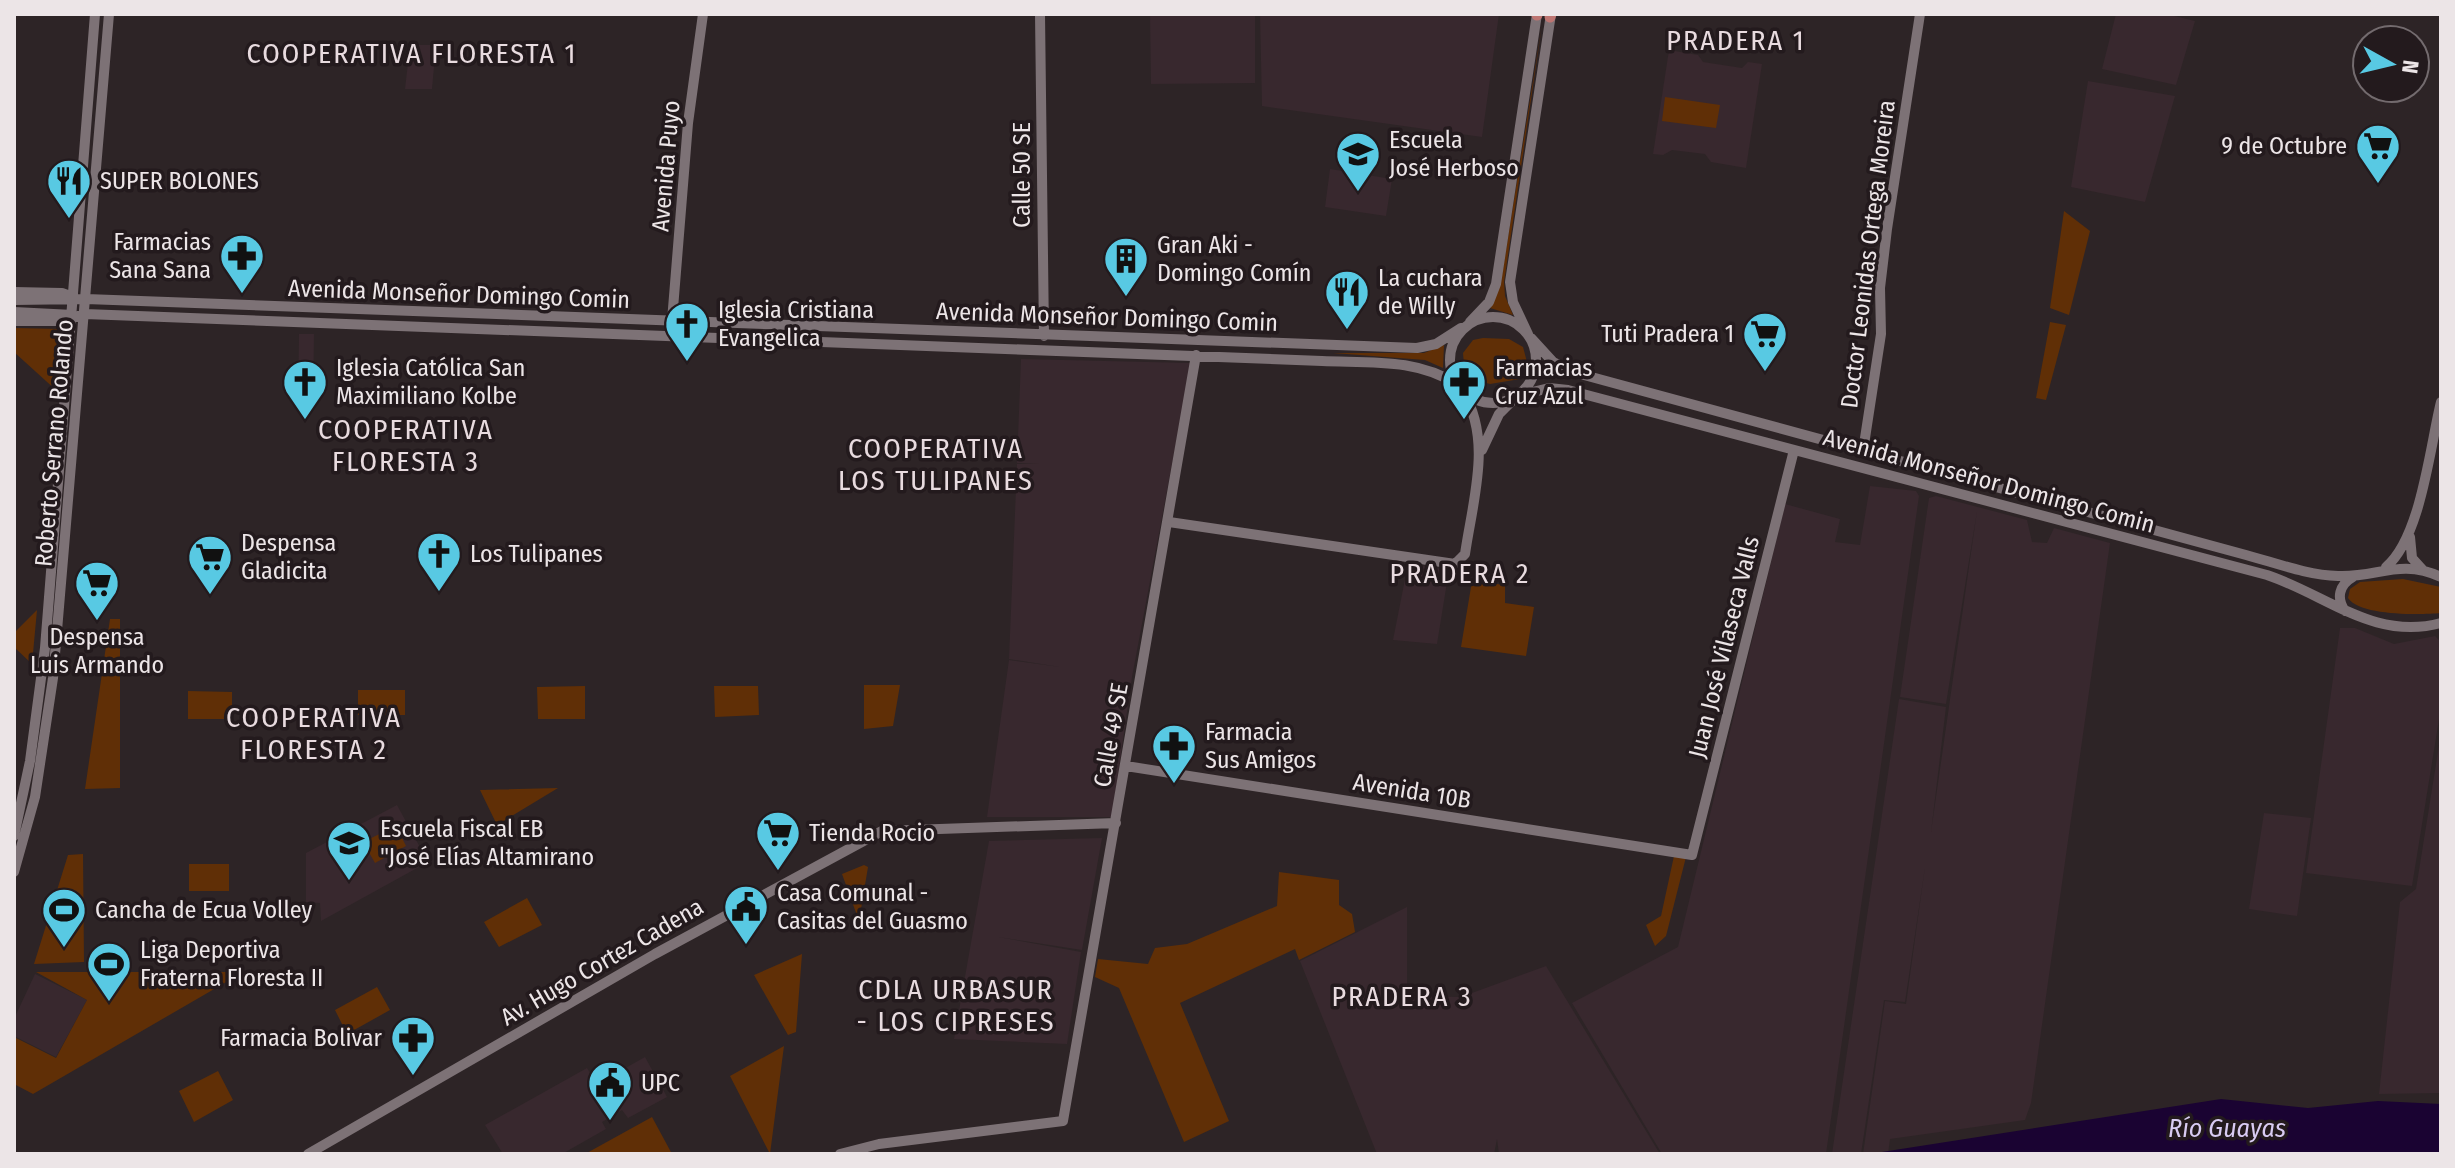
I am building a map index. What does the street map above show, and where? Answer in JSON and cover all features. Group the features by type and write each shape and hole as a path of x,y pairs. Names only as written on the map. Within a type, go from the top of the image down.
{"main road":[{"name":"Roberto Serrano Rolando","path":"14,836 30,761 45,648 95,14"},
{"name":"Roberto Serrano Rolando","path":"14,872 35,797 53,678 109,14"},
{"name":"Avenida Puyo","path":"672,321 688,123 703,14"},
{"name":"Calle 50 SE","path":"1040,14 1044,336"},
{"path":"1169,522 1455,564 1465,554 1480,455 1476,416 1460,387 1450,356 1466,325 1489,302 1496,284 1537,14"},
{"name":"Doctor Leonidas Ortega Moreira","path":"1863,451 1881,334 1880,288 1887,229 1920,14"},
{"path":"1480,455 1499,414 1532,384 1537,366 1529,336 1513,302 1510,282 1551,15"},
{"path":"14,292 62,293 74,298"},
{"path":"14,300 74,298"},
{"name":"Avenida Monseñor Domingo Comin","path":"74,298 1417,348 1436,344 1466,325"},
{"path":"14,312 73,315"},
{"path":"14,321 60,321 73,315"},
{"name":"Avenida Monseñor Domingo Comin","path":"73,315 1196,355 1412,366 1435,372 1460,387"},
{"path":"1466,325 1496,318 1513,323 1529,336"},
{"name":"Avenida Monseñor Domingo Comin","path":"1529,336 1563,369 2246,555 2321,574 2354,576 2385,568 2424,570 2441,577"},
{"name":"Calle 49 SE","path":"840,1154 879,1144 1063,1121 1196,355"},
{"path":"1460,387 1483,401 1518,396"},
{"name":"Avenida Monseñor Domingo Comin","path":"1518,396 1549,388 1568,390 2267,575 2302,588 2376,625 2398,628 2441,623"},
{"path":"2385,568 2400,553 2411,528 2441,402"},
{"name":"Juan José Vilaseca Valls","path":"1692,855 1794,450"},
{"path":"2411,528 2411,553 2424,570"},
{"path":"2346,612 2340,595 2344,583 2354,576"},
{"name":"Avenida 10B","path":"1126,766 1692,855"},
{"name":"Av. Hugo Cortez Cadena","path":"308,1154 655,954 882,831 1116,823"}],"shaded area":[{"path":"1150,14 1255,14 1255,83 1151,84"},
{"path":"1260,14 1499,14 1482,137 1262,106"},
{"path":"2116,14 2166,14 2195,21 2176,85 2102,69"},
{"path":"1542,25 1504,282 1505,296 1513,315 1490,308 1501,281"},
{"path":"410,45 436,45 432,89 405,89"},
{"path":"1669,50 1698,55 1703,62 1742,68 1748,62 1762,64 1746,168 1711,162 1705,154 1672,150 1663,155 1653,154"},
{"path":"2088,81 2175,96 2145,202 2071,187"},
{"path":"1665,97 1720,105 1716,128 1662,121"},
{"name":"Escuela José Herboso","path":"1330,169 1392,179 1386,216 1325,207"},
{"path":"2064,211 2090,231 2069,315 2050,308"},
{"path":"2050,322 2066,325 2046,400 2036,398"},
{"path":"14,328 61,329 57,391 14,352"},
{"path":"299,334 314,334 313,406 298,405"},
{"path":"1509,339 1523,347 1527,362 1520,379 1490,384 1465,377 1463,353 1473,340"},
{"path":"1444,345 1443,368 1425,360 1333,353 1424,353"},
{"path":"1021,359 1191,363 1132,677 1112,817 987,817 1009,660 1060,667 1009,659 1017,464 1039,464 1017,463"},
{"path":"1870,486 1916,491 1919,496 1826,1154 1662,1154 1572,1003 1678,947 1785,504 1840,519 1835,542 1860,545"},
{"path":"1936,496 2027,520 2032,542 2047,543 2054,528 2110,543 2031,1103 2025,1120 1890,1139 1888,1154 1863,1154 1885,1001 1906,1004 1925,867 1905,1002 1884,1000 1861,1154 1832,1154 1899,699 1946,707 1931,832 1977,511 1946,704 1900,697 1929,498"},
{"path":"1408,564 1449,570 1437,644 1393,640"},
{"path":"2403,579 2441,587 2441,613 2377,611 2355,604 2348,598 2350,589 2360,582"},
{"path":"1472,581 1505,585 1505,603 1534,607 1526,656 1461,647"},
{"path":"37,610 32,664 14,647 14,633"},
{"path":"110,619 120,619 120,788 85,789"},
{"path":"2340,628 2355,628 2394,644 2435,636 2441,642 2441,707 2412,886 2306,873"},
{"path":"864,685 900,685 893,726 864,729"},
{"path":"585,686 585,719 538,719 537,687"},
{"path":"714,686 758,686 759,715 715,717"},
{"path":"358,690 405,690 405,715 358,715"},
{"path":"188,691 232,692 232,719 188,719"},
{"path":"2441,733 2441,1093 2379,1094 2400,902 2416,889"},
{"path":"558,788 497,825 480,790"},
{"name":"Escuela Fiscal EB \"José Elías Altamirano","path":"397,805 428,862 321,921 320,903 306,902 306,853"},
{"path":"2264,813 2311,818 2297,916 2249,909"},
{"path":"396,826 406,846 375,863 363,842"},
{"path":"1102,838 1082,950 998,937 1081,952 1067,1044 954,1039 989,841"},
{"path":"83,854 84,962 34,964 68,855"},
{"path":"1674,856 1686,857 1666,936 1655,946 1646,925 1661,916"},
{"path":"189,864 229,864 229,891 189,891"},
{"path":"864,865 868,867 859,921 842,874"},
{"path":"1279,872 1339,880 1339,905 1352,914 1355,932 1299,960 1295,949 1180,1003 1229,1121 1184,1142 1119,988 1095,977 1098,959 1148,964 1155,948 1187,944 1277,906"},
{"path":"527,898 542,925 499,947 484,922"},
{"path":"1407,907 1407,996 1461,997 1546,966 1660,1154 1499,1154 1497,1139 1494,1154 1377,1154 1300,961"},
{"path":"802,954 796,1032 788,1035 754,975"},
{"path":"36,972 232,972 235,977 33,1094 14,1084 14,1037 56,1058 87,1000"},
{"path":"35,974 87,1000 56,1057 14,1036 14,1019"},
{"path":"377,987 390,1010 347,1034 335,1010"},
{"path":"784,1046 770,1154 730,1076"},
{"path":"645,1057 667,1097 628,1118 622,1110 602,1122 606,1129 562,1154 503,1154 485,1125 587,1068 597,1084"},
{"path":"218,1071 233,1100 194,1122 179,1091"},
{"path":"652,1117 672,1154 585,1154"}],"water":[{"name":"Río Guayas","path":"2221,1099 2308,1108 2378,1101 2441,1104 2441,1154 1869,1154"}],"place":[{"name":"9 de Octubre","path":"2378,185"},
{"name":"Escuela José Herboso","path":"1358,193"},
{"name":"SUPER BOLONES","path":"69,220"},
{"name":"Farmacias Sana Sana","path":"242,295"},
{"name":"Gran Aki - Domingo Comín","path":"1126,298"},
{"name":"La cuchara de Willy","path":"1347,331"},
{"name":"Iglesia Cristiana Evangelica","path":"687,363"},
{"name":"Tuti Pradera 1","path":"1765,373"},
{"name":"Iglesia Católica San Maximiliano Kolbe","path":"305,421"},
{"name":"Farmacias Cruz Azul","path":"1464,421"},
{"name":"Los Tulipanes","path":"439,593"},
{"name":"Despensa Gladicita","path":"210,596"},
{"name":"Despensa Luis Armando","path":"97,622"},
{"name":"Farmacia Sus Amigos","path":"1174,785"},
{"name":"Tienda Rocio","path":"778,872"},
{"name":"Escuela Fiscal EB \"José Elías Altamirano","path":"349,882"},
{"name":"Casa Comunal - Casitas del Guasmo","path":"746,946"},
{"name":"Cancha de Ecua Volley","path":"64,949"},
{"name":"Liga Deportiva Fraterna Floresta II","path":"109,1003"},
{"name":"Farmacia Bolivar","path":"413,1077"},
{"name":"UPC","path":"610,1122"}],"district":[{"name":"PRADERA 1","path":"1736,40"},
{"name":"COOPERATIVA FLORESTA 1","path":"412,53"},
{"name":"COOPERATIVA FLORESTA 3","path":"406,445"},
{"name":"COOPERATIVA LOS TULIPANES","path":"936,464"},
{"name":"PRADERA 2","path":"1460,573"},
{"name":"COOPERATIVA FLORESTA 2","path":"314,733"},
{"name":"PRADERA 3","path":"1402,996"},
{"name":"CDLA URBASUR - LOS CIPRESES","path":"956,1005"}]}
